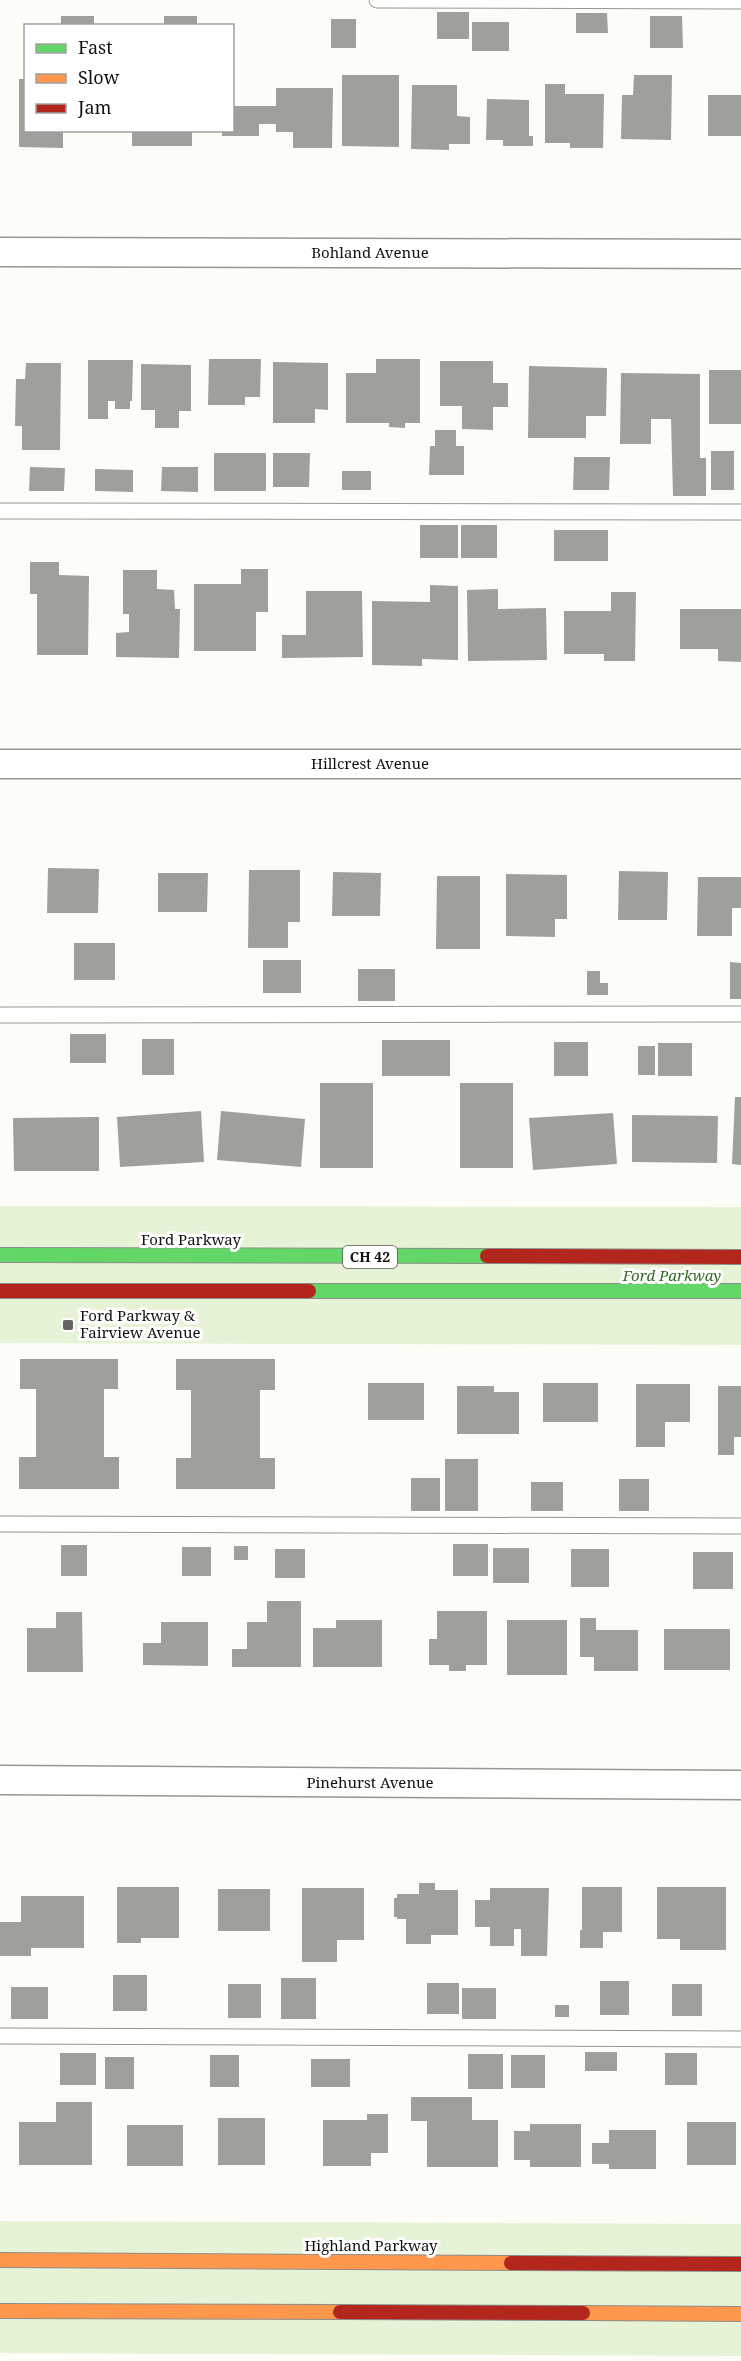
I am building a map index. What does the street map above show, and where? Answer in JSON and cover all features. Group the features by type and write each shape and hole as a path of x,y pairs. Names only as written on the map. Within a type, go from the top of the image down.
{"main road":[{"name":"Ford Parkway","path":"0,1256 741,1257"},
{"path":"0,1291 741,1291"},
{"name":"Highland Parkway","path":"0,2260 741,2264"},
{"path":"0,2311 741,2314"}],"street":[{"name":"Bohland Avenue","path":"0,252 741,254"},
{"name":"Hillcrest Avenue","path":"0,764 741,764"},
{"name":"Pinehurst Avenue","path":"0,1780 741,1785"}],"lane":[{"path":"377,0 741,1"},
{"path":"0,511 741,512"},
{"path":"0,1015 741,1014"},
{"path":"0,1524 741,1526"},
{"path":"0,2036 741,2039"}],"green space":[{"name":"Ford Parkway","path":"0,1206 741,1207 741,1345 0,1343"},
{"path":"0,2221 741,2224 741,2356 0,2353"}],"building":[{"path":"437,12 469,12 469,39 437,39"},
{"path":"576,13 607,13 608,33 576,33"},
{"path":"61,16 94,16 94,24 61,24"},
{"path":"164,16 197,16 197,24 164,24"},
{"path":"650,16 682,16 683,48 650,48"},
{"path":"331,19 356,19 356,48 331,48"},
{"path":"472,22 509,22 509,51 472,51"},
{"path":"342,75 399,75 399,147 342,146"},
{"path":"634,75 672,75 671,140 621,139 622,95 633,95"},
{"path":"19,79 24,79 24,132 63,132 63,148 19,147"},
{"path":"545,84 565,84 565,94 604,94 603,148 570,148 570,143 545,143"},
{"path":"412,85 457,85 457,116 470,117 470,144 449,144 449,150 411,149"},
{"path":"276,88 333,88 332,148 293,148 293,132 276,132 276,124 259,124 259,136 222,136 222,132 234,132 234,106 276,106"},
{"path":"708,95 741,95 741,136 708,136"},
{"path":"487,99 529,100 529,136 533,136 533,146 503,146 503,140 486,140"},
{"path":"132,132 192,132 192,146 132,146"},
{"path":"209,359 261,359 260,397 245,397 245,405 208,405"},
{"path":"376,359 420,359 420,423 405,423 405,428 389,427 389,423 346,423 346,373 376,373"},
{"path":"88,360 133,360 130,409 115,409 115,401 108,401 108,419 88,419"},
{"path":"440,361 493,361 493,383 508,383 508,407 493,407 493,430 462,429 462,406 440,406"},
{"path":"273,362 328,363 328,410 315,409 315,423 273,423"},
{"path":"26,363 61,363 60,450 22,450 22,426 15,426 16,379 25,379"},
{"path":"141,364 191,365 191,411 179,411 179,428 155,428 155,410 141,410"},
{"path":"529,366 607,368 606,416 586,416 586,438 528,438"},
{"path":"709,370 741,370 741,424 709,424"},
{"path":"621,373 700,374 700,458 706,458 706,496 673,496 671,419 651,419 651,444 620,444"},
{"path":"435,430 456,430 456,446 464,446 464,475 429,475 430,446 435,446"},
{"path":"711,451 734,451 734,490 711,490"},
{"path":"214,453 266,453 266,491 214,491"},
{"path":"273,453 310,453 309,487 273,487"},
{"path":"574,457 610,457 609,490 573,490"},
{"path":"30,467 65,468 64,491 29,491"},
{"path":"162,467 198,467 198,492 161,491"},
{"path":"95,469 133,470 133,492 95,491"},
{"path":"342,471 371,471 371,490 342,490"},
{"path":"420,525 458,525 458,558 420,558"},
{"path":"461,525 497,525 497,558 461,558"},
{"path":"554,530 608,530 608,561 554,561"},
{"path":"30,562 59,562 59,575 89,576 88,655 37,655 37,594 30,594"},
{"path":"241,569 268,569 268,612 256,612 256,651 194,651 194,584 241,584"},
{"path":"123,570 157,570 157,589 174,590 175,609 180,609 179,658 116,657 116,633 129,632 129,614 123,614"},
{"path":"430,585 458,586 458,660 422,659 422,666 372,665 372,601 430,602"},
{"path":"498,589 498,609 546,608 547,660 468,661 467,590"},
{"path":"306,591 362,591 363,657 282,658 282,635 306,635"},
{"path":"611,592 636,592 635,661 604,661 604,654 564,654 564,611 611,611"},
{"path":"680,609 741,609 741,662 718,661 718,649 680,649"},
{"path":"48,868 99,869 98,913 47,913"},
{"path":"249,870 300,870 300,922 288,922 288,948 248,948"},
{"path":"619,871 668,872 667,920 618,920"},
{"path":"333,872 381,873 380,916 332,916"},
{"path":"158,873 208,873 207,912 158,912"},
{"path":"506,874 567,875 567,919 555,919 555,937 506,936"},
{"path":"437,876 480,876 480,949 436,949"},
{"path":"698,877 741,877 741,908 732,908 732,936 697,936"},
{"path":"74,943 115,943 115,980 74,980"},
{"path":"263,960 301,960 301,993 263,993"},
{"path":"730,962 741,963 741,999 730,999"},
{"path":"358,969 395,969 395,1001 358,1001"},
{"path":"587,971 600,971 600,983 608,983 608,995 587,995"},
{"path":"70,1034 106,1034 106,1063 70,1063"},
{"path":"142,1039 174,1039 174,1075 142,1075"},
{"path":"382,1040 450,1040 450,1076 382,1076"},
{"path":"554,1042 588,1042 588,1076 554,1076"},
{"path":"658,1043 692,1043 692,1076 658,1076"},
{"path":"638,1046 655,1046 655,1075 638,1075"},
{"path":"320,1083 373,1083 373,1168 320,1168"},
{"path":"460,1083 513,1083 513,1168 460,1168"},
{"path":"735,1097 741,1097 741,1165 732,1164"},
{"path":"201,1111 204,1162 120,1167 117,1117"},
{"path":"221,1111 305,1119 301,1167 217,1160"},
{"path":"613,1113 617,1164 533,1170 529,1118"},
{"path":"632,1115 718,1116 717,1163 632,1162"},
{"path":"99,1117 99,1171 14,1171 13,1118"},
{"path":"20,1359 118,1359 118,1389 104,1389 104,1457 119,1457 119,1489 19,1489 19,1457 36,1457 36,1389 20,1389"},
{"path":"176,1359 275,1359 275,1390 260,1390 260,1458 275,1458 275,1489 176,1489 176,1458 191,1458 191,1390 176,1390"},
{"path":"368,1383 424,1383 424,1420 368,1420"},
{"path":"543,1383 598,1383 598,1422 543,1422"},
{"path":"636,1384 690,1384 690,1422 665,1422 665,1447 636,1447"},
{"path":"457,1386 494,1386 494,1392 519,1392 519,1434 457,1434"},
{"path":"718,1386 741,1386 741,1437 734,1437 734,1455 718,1455"},
{"path":"445,1459 478,1459 478,1511 445,1511"},
{"path":"411,1478 440,1478 440,1511 411,1511"},
{"path":"619,1479 649,1479 649,1511 619,1511"},
{"path":"531,1482 563,1482 563,1511 531,1511"},
{"path":"453,1544 488,1544 488,1576 453,1576"},
{"path":"61,1545 87,1545 87,1576 61,1576"},
{"path":"234,1546 248,1546 248,1560 234,1560"},
{"path":"182,1547 211,1547 211,1576 182,1576"},
{"path":"493,1548 529,1548 529,1583 493,1583"},
{"path":"275,1549 305,1549 305,1578 275,1578"},
{"path":"571,1549 609,1549 609,1587 571,1587"},
{"path":"693,1552 733,1552 733,1589 693,1589"},
{"path":"267,1601 301,1601 301,1667 232,1667 232,1649 247,1649 247,1622 267,1622"},
{"path":"437,1611 487,1611 487,1665 466,1665 466,1671 449,1671 449,1665 429,1665 429,1639 437,1639"},
{"path":"56,1612 82,1612 83,1672 27,1672 27,1628 56,1628"},
{"path":"580,1618 596,1618 596,1630 638,1630 638,1671 594,1671 594,1657 580,1657"},
{"path":"336,1620 382,1620 382,1667 313,1667 313,1628 336,1628"},
{"path":"507,1620 567,1620 567,1675 507,1675"},
{"path":"161,1622 208,1622 208,1666 143,1665 143,1643 161,1643"},
{"path":"664,1629 730,1629 730,1670 664,1670"},
{"path":"419,1883 435,1883 435,1890 458,1890 458,1935 431,1935 431,1944 406,1944 406,1919 394,1917 394,1898 397,1898 397,1894 419,1894"},
{"path":"117,1887 179,1887 179,1938 141,1938 141,1943 117,1943"},
{"path":"582,1887 622,1887 622,1932 603,1932 603,1948 580,1948"},
{"path":"657,1887 726,1887 726,1950 680,1950 680,1939 657,1939"},
{"path":"302,1888 364,1888 364,1940 337,1940 337,1962 302,1962"},
{"path":"490,1888 549,1888 547,1956 521,1956 521,1929 514,1929 514,1946 490,1946 490,1927 475,1927 475,1900 490,1900"},
{"path":"218,1889 270,1889 270,1931 218,1931"},
{"path":"21,1896 84,1896 84,1948 31,1948 31,1956 0,1956 0,1922 21,1922"},
{"path":"113,1975 147,1975 147,2011 113,2011"},
{"path":"281,1978 316,1978 316,2019 281,2019"},
{"path":"600,1981 629,1981 629,2015 600,2015"},
{"path":"427,1983 459,1983 459,2014 427,2014"},
{"path":"228,1984 261,1984 261,2018 228,2018"},
{"path":"672,1984 702,1984 702,2016 672,2016"},
{"path":"11,1987 48,1987 48,2019 11,2019"},
{"path":"462,1988 496,1988 496,2019 462,2019"},
{"path":"555,2005 569,2005 569,2017 555,2017"},
{"path":"585,2052 617,2052 617,2071 585,2071"},
{"path":"60,2053 96,2053 96,2085 60,2085"},
{"path":"665,2053 697,2053 697,2085 665,2085"},
{"path":"468,2054 503,2054 503,2089 468,2089"},
{"path":"210,2055 239,2055 239,2087 210,2087"},
{"path":"511,2055 545,2055 545,2088 511,2088"},
{"path":"105,2057 134,2057 134,2089 105,2089"},
{"path":"311,2059 350,2059 350,2087 311,2087"},
{"path":"411,2097 472,2097 472,2120 498,2120 498,2167 427,2167 427,2121 411,2121"},
{"path":"56,2102 92,2102 92,2165 19,2165 19,2122 56,2122"},
{"path":"367,2114 388,2114 388,2153 371,2153 371,2166 323,2166 323,2120 367,2120"},
{"path":"218,2118 265,2118 265,2165 218,2165"},
{"path":"687,2122 736,2122 736,2165 687,2165"},
{"path":"530,2124 581,2124 581,2167 530,2167 530,2160 514,2160 514,2131 530,2131"},
{"path":"127,2125 183,2125 183,2166 127,2166"},
{"path":"609,2130 656,2130 656,2169 609,2169 609,2164 592,2164 592,2143 609,2143"}],"traffic: fast":[{"path":"0,1255 487,1256"},
{"path":"309,1291 741,1291"}],"traffic: slow":[{"path":"0,2260 511,2263"},
{"path":"0,2311 340,2312"},
{"path":"583,2313 741,2314"}],"traffic: jam":[{"path":"487,1256 741,1257"},
{"path":"0,1291 309,1291"},
{"path":"511,2263 741,2264"},
{"path":"340,2312 583,2313"}],"place":[{"name":"Ford Parkway & Fairview Avenue","path":"68,1325"}]}
